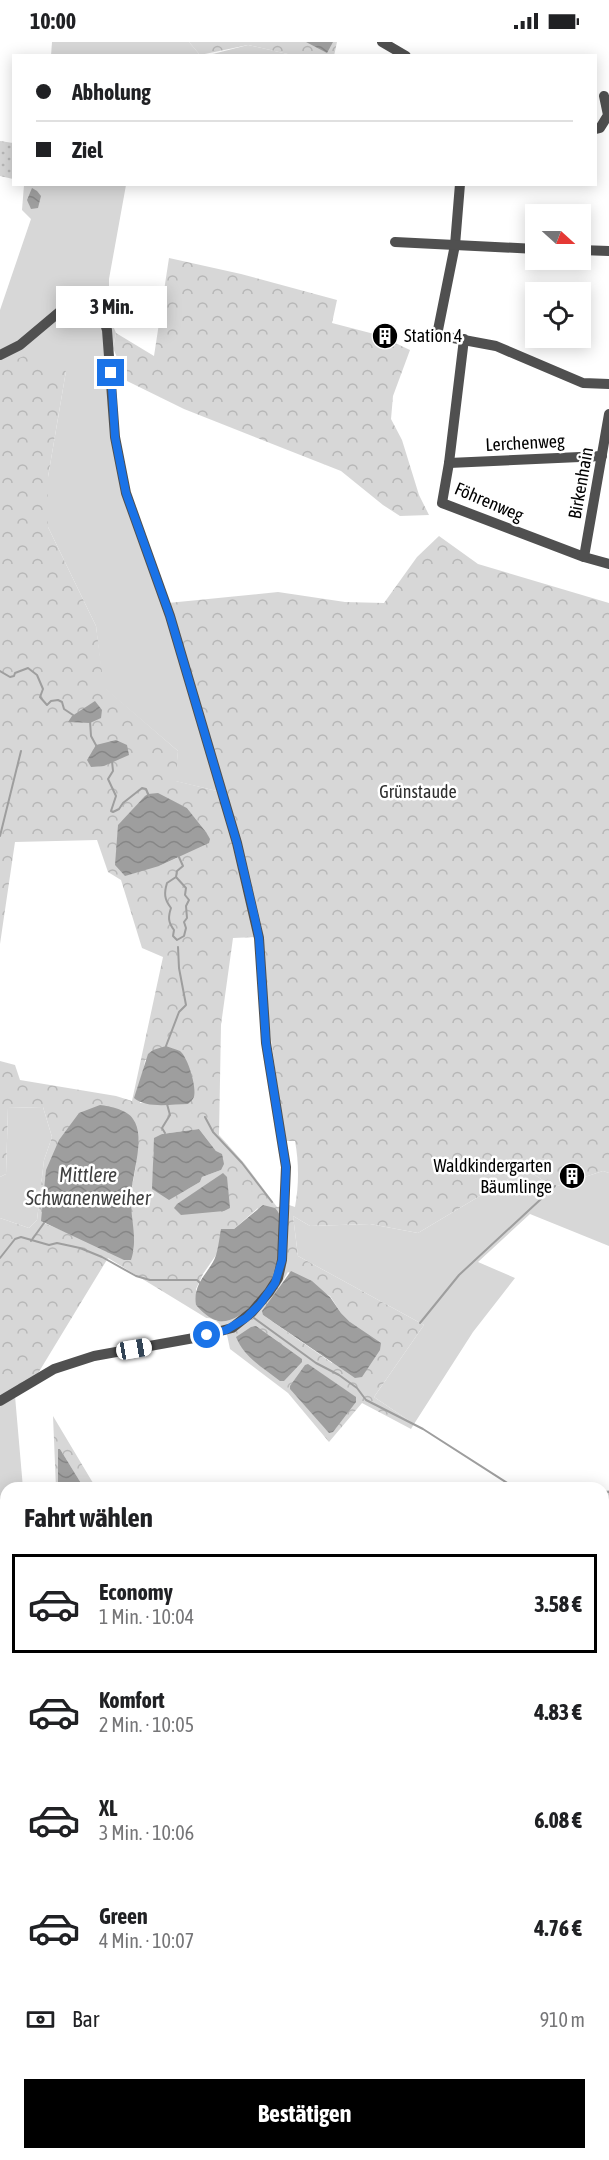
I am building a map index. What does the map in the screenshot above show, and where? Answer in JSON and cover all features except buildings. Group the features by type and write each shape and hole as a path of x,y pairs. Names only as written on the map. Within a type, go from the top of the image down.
{"street":[{"path":"382,42 403,54"},
{"path":"597,129 600,128 608,115 603,96"},
{"path":"460,186 455,245 437,335 496,346 584,383 609,384"},
{"path":"395,242 525,248"},
{"path":"591,250 609,251"},
{"path":"0,355 20,345 70,303 79,299 95,304 103,315 107,330 115,437 126,493 170,616 237,843 259,938 266,1043 283,1141 287,1185 280,1269 269,1292 246,1318 226,1330 94,1356 64,1366 0,1401"},
{"name":"Föhrenweg","path":"464,339 442,503 584,557 609,564"},
{"name":"Birkenhain","path":"584,557 609,414"},
{"name":"Lerchenweg","path":"449,463 602,456"}],"green space":[{"path":"52,42 189,42 199,54 51,54"},
{"path":"189,42 337,42 334,54 288,54 248,45 199,54"},
{"path":"248,45 288,54 213,54"},
{"path":"0,141 12,143 12,179 0,176"},
{"path":"24,186 126,186 109,279 109,293 103,301 116,333 113,348 115,437 126,493 168,603 217,791 175,781 178,751 103,687 96,626 48,527 48,477 66,371 0,366 0,310 31,219 22,210"},
{"path":"169,258 241,274 337,300 332,323 378,335 410,350 393,396 391,419 402,440 419,495 429,515 400,516 341,471 184,409 127,381 113,348 116,333 154,356"},
{"name":"Grünstaude","path":"24,356 66,371 48,477 48,527 96,626 104,687 178,751 176,781 217,791 168,603 278,592 345,602 384,603 417,557 439,536 478,564 609,603 609,1173 603,1171 554,1187 525,1169 418,1233 370,1224 310,1226 293,1216 298,1256 424,1325 374,1397 414,1424 411,1429 362,1403 329,1442 288,1393 230,1349 226,1330 108,1258 37,1375 0,1398 0,1218 29,1228 37,1220 44,1160 52,1137 43,1107 8,1108 6,1174 0,1177 0,1061 15,1065 20,1080 116,1096 132,1101 163,957 142,948 121,880 108,872 97,840 15,842 0,944 0,366","holes":["176,803 187,808 206,832 179,857 159,866","257,937 285,1141 295,1141 298,1174 295,1207 289,1205 277,1207 244,1163 219,1135 221,1025 233,938","185,1058 192,1078 188,1104 140,1103 140,1085 145,1060","199,1129 216,1151 221,1170 202,1177 200,1182 186,1190 153,1185 153,1153 162,1134","138,1132 136,1165 130,1198 134,1251 90,1242 44,1223","258,1208 226,1321 216,1321 196,1305 196,1289 203,1274 234,1229","288,1272 330,1296 350,1322 332,1363 263,1315"]},
{"path":"43,1107 52,1137 44,1160 37,1220 29,1228 0,1218 0,1177 6,1174 8,1108"},
{"path":"525,1169 554,1187 603,1171 609,1173 609,1246 530,1214 478,1262 515,1278 473,1332 414,1424 374,1397 424,1325 298,1256 293,1216 310,1226 370,1224 418,1233"},
{"path":"15,1396 22,1482 0,1482 0,1406"},
{"path":"53,1416 92,1482 80,1482 58,1449 58,1482 56,1482"}],"water":[{"path":"306,42 333,42 327,53"},
{"path":"32,188 41,196 38,208 31,209 27,200"},
{"path":"95,701 102,710 101,718 90,723 68,722 72,716"},
{"path":"116,740 127,745 129,755 104,766 91,767 87,760 96,745"},
{"path":"158,793 187,808 206,832 210,839 209,843 159,866 125,876 115,865 118,825 145,796"},
{"path":"166,1046 180,1051 189,1066 195,1093 188,1104 153,1105 134,1098 148,1054"},
{"name":"Mittlere Schwanenweiher","path":"100,1105 114,1107 127,1113 137,1127 138,1147 131,1192 134,1238 131,1260 124,1260 41,1221 46,1170 59,1140 79,1113"},
{"name":"Mittlere Schwanenweiher","path":"199,1129 216,1151 222,1154 224,1164 221,1170 202,1177 200,1182 169,1200 152,1189 154,1138 162,1134"},
{"name":"Mittlere Schwanenweiher","path":"223,1173 227,1177 230,1208 224,1211 181,1215 174,1208 177,1204"},
{"path":"263,1205 275,1208 280,1216 275,1272 267,1288 244,1312 227,1321 215,1320 196,1305 195,1298 200,1282 215,1259 221,1229 234,1229"},
{"path":"291,1271 312,1281 330,1297 350,1322 381,1343 380,1350 362,1377 355,1378 263,1315 262,1311"},
{"path":"256,1326 302,1359 302,1362 284,1381 280,1381 255,1362 239,1344 236,1337"},
{"path":"308,1364 356,1397 356,1402 333,1432 329,1433 290,1389 305,1365"},
{"path":"58,1449 60,1449 80,1482 58,1482"}],"waterway":[{"path":"0,671 10,677 28,668 37,675 43,689 40,697 47,705 51,701 58,700 62,702 64,709 73,715"},
{"path":"90,721 91,736 97,747"},
{"path":"0,836 21,751"},
{"path":"112,761 113,771 108,779 116,796 111,811 119,809 142,788 146,789 149,796"},
{"path":"176,877 167,883 165,893 171,908 169,919 174,930 173,936 177,940 184,936 186,906 189,900 185,895 186,888 176,877 177,871 183,866 178,855"},
{"path":"166,1046 179,1012 186,1005 179,968 178,947"},
{"path":"165,1133 162,1128 170,1115 167,1104"},
{"path":"205,1117 213,1132 242,1163 272,1202"},
{"path":"420,1323 459,1275 555,1186"},
{"path":"31,1241 44,1223"},
{"path":"0,1258 15,1239 21,1237 49,1245 57,1243 80,1248 136,1276 150,1280 197,1280 200,1283"},
{"path":"254,1318 316,1363 357,1388 366,1400 423,1429 506,1482"}],"place":[{"name":"Station 4","path":"385,336"},
{"name":"Waldkindergarten Bäumlinge","path":"572,1176"}],"route":[{"path":"111,373 115,437 126,493 170,616 237,843 255,919 259,938 266,1043 286,1167 282,1260 278,1278 260,1304 246,1318 226,1330 207,1335"}]}
